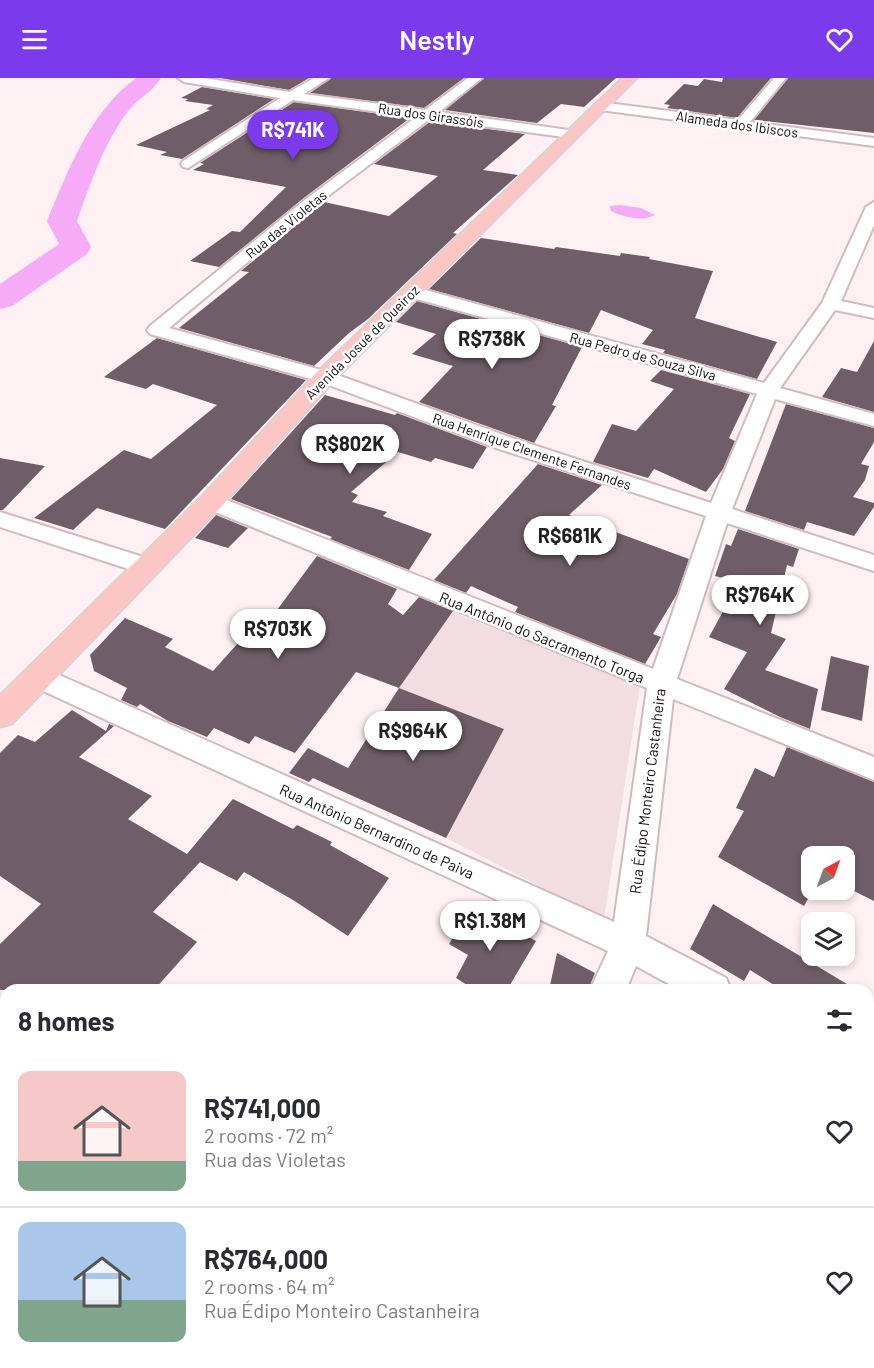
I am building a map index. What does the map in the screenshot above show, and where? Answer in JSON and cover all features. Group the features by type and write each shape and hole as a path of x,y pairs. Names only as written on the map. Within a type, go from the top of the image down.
{"main road":[{"name":"Avenida Josué de Queiroz","path":"0,715 211,502 326,377 630,78"}],"street":[{"name":"Rua dos Girassóis","path":"184,78 291,96 571,134"},
{"path":"188,164 291,96 323,78"},
{"name":"Rua das Violetas","path":"156,330 311,202 476,78"},
{"path":"741,125 780,78"},
{"name":"Alameda dos Ibiscos","path":"600,106 874,142"},
{"name":"Rua Édipo Monteiro Castanheira","path":"611,984 628,944 660,685 718,514 768,391 831,304 874,207"},
{"name":"Rua Pedro de Souza Silva","path":"412,292 874,420"},
{"path":"831,304 874,313"},
{"name":"Rua Henrique Clemente Fernandes","path":"156,330 326,377 504,443 874,563"},
{"name":"Rua Antônio do Sacramento Torga","path":"211,502 660,685 874,769"},
{"path":"0,519 147,567"},
{"name":"Rua Antônio Bernardino de Paiva","path":"38,677 628,944 702,984"}],"shaded area":[{"path":"610,206 641,208 655,215 633,218 611,211"},
{"path":"453,612 640,685 604,919 446,838 399,688 438,629"}],"building":[{"path":"220,78 309,78 289,90"},
{"path":"331,78 464,78 424,108 310,93"},
{"path":"484,78 616,78 584,107 561,104 537,123 445,110"},
{"path":"723,78 771,78 737,118 667,108 670,105 664,104 684,84 698,86 704,79 722,82"},
{"path":"788,78 874,78 874,133 754,120"},
{"path":"202,87 274,99 182,159 160,155 167,152 136,145 210,110 206,109 213,105 185,101 188,99 181,98"},
{"path":"294,102 410,118 305,197 219,267 190,261 232,231 240,232 286,187 193,170 204,164 200,163"},
{"path":"431,121 525,134 483,170 518,175 453,233 457,234 368,319 349,333 314,366 179,328 249,272 241,271 324,202 389,216 438,176 374,164"},
{"path":"481,238 554,249 556,247 620,256 621,253 650,257 649,259 713,271 695,318 777,342 757,379 663,353 665,350 642,344 653,330 601,310 589,333 429,289"},
{"path":"417,301 582,347 552,405 556,406 534,443 419,402 453,366 412,354 436,334 396,322"},
{"path":"157,338 306,380 165,529 97,508 73,530 34,518 124,450 151,459 217,405 153,384 146,389 104,377"},
{"path":"874,341 874,412 822,397 841,368 857,372"},
{"path":"661,370 750,394 729,438 735,441 723,469 706,492 654,469 648,478 593,462 612,424 636,431 674,389 650,381"},
{"path":"325,395 395,415 397,413 487,447 473,469 435,458 431,462 398,452 351,492 358,495 352,502 387,512 383,516 432,534 409,570 330,539 332,537 231,499"},
{"path":"786,404 874,428 874,442 861,464 869,466 865,480 853,497 874,503 874,507 854,536 807,522 804,530 745,511"},
{"path":"0,458 45,466 3,510 0,510"},
{"path":"538,464 602,485 569,515 689,559 677,594 653,634 661,637 645,664 515,612 518,607 471,586 466,593 434,580"},
{"path":"216,515 248,528 228,548 195,538"},
{"path":"738,529 799,549 793,567 787,565 771,633 786,639 765,670 818,689 810,729 724,689 747,652 709,637 739,582 715,576 726,544 731,546"},
{"path":"317,556 397,589 388,604 403,615 419,597 453,611 399,688 356,672 295,753 255,736 249,744 214,728 207,737 168,721 140,704 137,707 121,700 127,688 94,671 90,655 125,618 173,639 165,647 213,671 247,633 257,637"},
{"path":"831,656 869,666 862,721 821,710"},
{"path":"399,688 504,729 446,838 313,778 309,782 289,773 308,748 348,768"},
{"path":"72,710 106,731 109,724 114,726 79,757 152,796 128,819 187,854 233,799 293,829 297,825 332,842 330,845 389,878 348,936 293,900 244,872 237,881 200,862 153,912 197,942 159,984 0,984 0,944 41,904 0,876 0,753 18,735 35,742"},
{"path":"787,747 874,782 874,901 855,892 855,846 801,846 801,900 807,900 804,906 718,857 744,811 736,808 755,768 774,777"},
{"path":"713,904 801,957 801,966 817,966 847,984 772,984 750,970 744,981 690,949"},
{"path":"472,906 536,941 511,984 466,984 456,978 468,955 449,944"},
{"path":"557,953 595,973 590,984 550,984"}],"waterway":[{"path":"0,299 76,247 62,221 77,183 96,142 120,105 150,78"}]}
